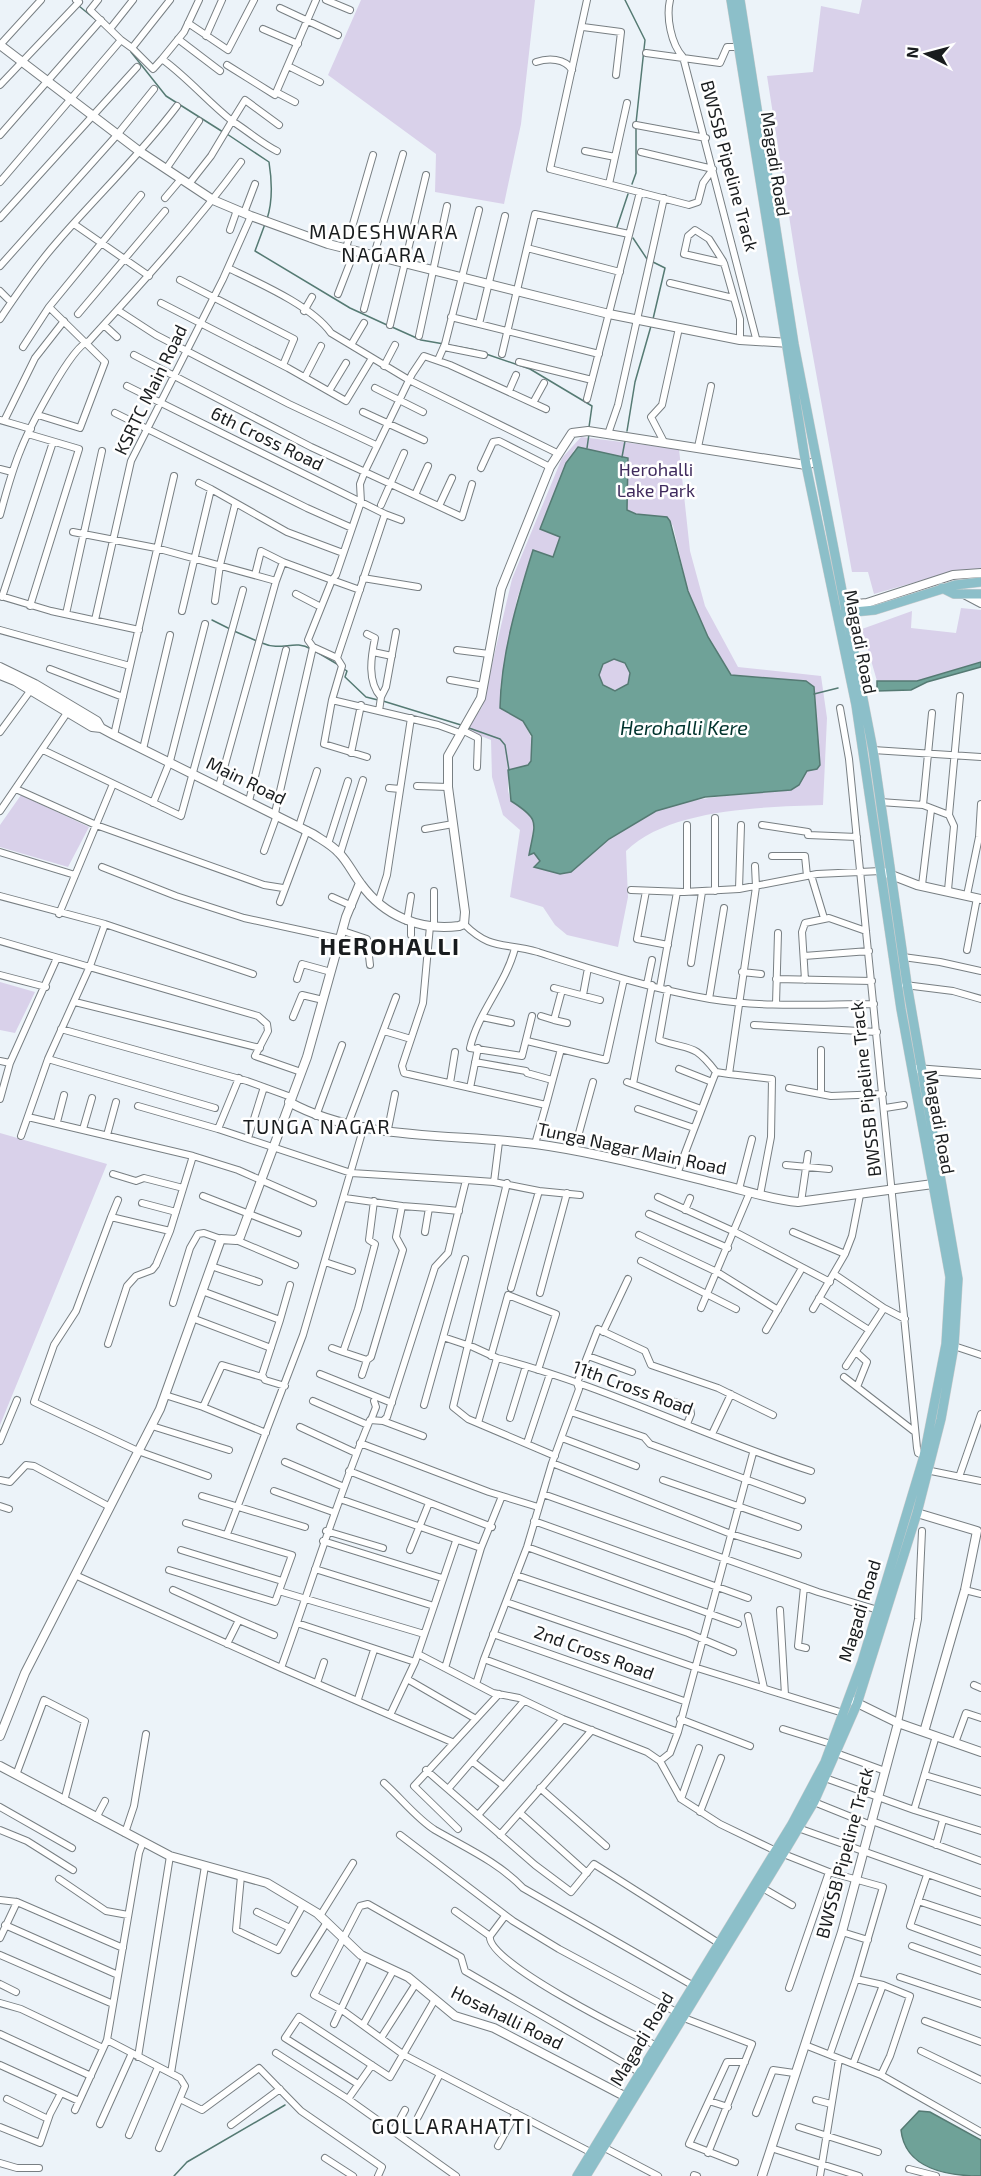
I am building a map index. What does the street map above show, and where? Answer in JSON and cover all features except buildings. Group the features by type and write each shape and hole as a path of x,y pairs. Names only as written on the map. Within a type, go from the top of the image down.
{"main road":[{"name":"Magadi Road","path":"731,0 811,463 834,577 844,610 858,691 873,750 903,957 902,985"},
{"name":"Magadi Road","path":"740,0 790,343"},
{"path":"844,610 859,613 875,610 942,588 981,582"},
{"path":"942,588 954,594 981,594"},
{"name":"Magadi Road","path":"780,1853 834,1749 853,1701 917,1513 954,1346 958,1287 881,872 863,756 858,691"},
{"name":"Magadi Road","path":"928,1457 950,1318 950,1277 938,1184"},
{"name":"Magadi Road","path":"577,2176 629,2098 780,1853 814,1802 825,1778 843,1713 853,1701 878,1610 925,1469"},
{"name":"Magadi Road","path":"586,2176 629,2098 639,2072 681,2015 692,1985 723,1946"}],"street":[{"path":"41,0 0,45 92,117 166,170 213,200 262,220 350,249 609,314 740,340 790,343"},
{"path":"98,0 90,10 153,69 178,39 199,0"},
{"path":"110,29 133,0"},
{"path":"132,48 170,0"},
{"path":"206,36 222,0"},
{"path":"188,23 228,50 254,0"},
{"path":"276,92 316,0"},
{"path":"326,0 350,10"},
{"path":"587,0 583,27 550,170 689,205 696,204 703,183 713,169 640,152"},
{"name":"BWSSB Pipeline Track","path":"670,0 668,8 675,46 683,57 706,138 757,342"},
{"path":"0,85 77,3"},
{"path":"280,8 338,35"},
{"path":"0,135 101,20"},
{"path":"583,27 621,32 616,75"},
{"path":"263,29 298,44"},
{"path":"178,39 220,71"},
{"path":"0,182 121,40"},
{"path":"646,52 720,63 727,47 739,47"},
{"path":"162,59 185,75 209,102 232,121 253,134 259,142 278,151"},
{"path":"536,62 555,59 570,65 573,70"},
{"path":"227,65 275,94 276,92 295,102"},
{"path":"288,66 320,82"},
{"path":"0,218 137,67"},
{"path":"0,266 117,135 154,89"},
{"path":"165,198 185,182 225,133 245,100 279,125"},
{"path":"609,184 627,103"},
{"path":"0,319 32,272 177,106"},
{"path":"166,170 199,121"},
{"path":"636,125 706,138"},
{"path":"585,151 615,157"},
{"path":"364,309 403,154"},
{"path":"338,294 373,155"},
{"path":"0,515 12,472 29,431 63,368 84,343 89,341 119,311 213,200 241,162"},
{"path":"390,325 403,262 426,175"},
{"path":"230,230 244,213 255,184"},
{"path":"587,399 640,192"},
{"path":"23,347 49,308 141,195"},
{"path":"603,433 618,405 664,198"},
{"path":"419,336 447,206"},
{"path":"438,360 444,346 479,210"},
{"path":"78,314 165,211"},
{"name":"KSRTC Main Road","path":"95,621 131,461 228,268 244,213"},
{"path":"502,354 535,214 629,234"},
{"path":"479,324 505,216"},
{"path":"74,224 148,276"},
{"path":"736,260 724,262 684,254 688,236 695,230 703,233 724,262 740,319 740,340"},
{"path":"527,248 620,272"},
{"path":"228,268 293,301 351,345 384,366 557,453"},
{"path":"180,280 294,339 283,365"},
{"path":"670,283 733,298"},
{"path":"0,291 11,302"},
{"path":"304,311 312,297"},
{"path":"161,303 349,400 372,358"},
{"path":"38,416 80,428 105,362 49,308"},
{"path":"119,311 156,335 187,349 289,404 376,445"},
{"path":"740,319 751,316"},
{"path":"451,317 599,354"},
{"path":"30,606 79,449 53,442 2,421 35,358 63,321"},
{"path":"351,345 364,323"},
{"path":"104,325 117,337"},
{"path":"664,442 651,417 662,405 679,328"},
{"path":"384,366 395,345"},
{"path":"305,376 321,346"},
{"path":"444,346 484,355"},
{"path":"134,355 311,447 462,518 471,484"},
{"path":"367,757 324,744 332,700 342,666 337,658 314,647 308,640 344,553 361,502 360,484 365,471 409,380 424,356 438,360 546,409"},
{"path":"519,362 592,380"},
{"path":"329,391 346,363"},
{"path":"509,391 516,375"},
{"path":"533,403 544,383"},
{"name":"6th Cross Road","path":"127,386 262,455 401,520"},
{"path":"698,447 711,386"},
{"path":"375,388 423,412"},
{"path":"363,412 424,440"},
{"path":"115,413 352,528"},
{"path":"464,924 465,912 448,787 447,761 462,729 478,705 484,686 505,577 550,467 569,436 580,431 603,433 811,463"},
{"path":"481,468 493,442 499,441 550,467"},
{"path":"53,442 1,596 30,606 139,630"},
{"path":"66,614 102,451"},
{"path":"381,505 404,453"},
{"path":"415,495 428,466"},
{"path":"0,469 12,472"},
{"path":"114,735 174,476"},
{"path":"439,507 452,478"},
{"path":"199,483 287,532 344,553"},
{"path":"182,611 212,489"},
{"path":"215,601 220,566 236,505"},
{"path":"337,658 385,514"},
{"path":"73,532 156,548 276,580"},
{"path":"255,575 261,551 283,562 360,590"},
{"path":"219,786 283,562"},
{"path":"844,610 953,575 981,573"},
{"path":"363,578 418,587"},
{"path":"43,750 181,816 195,775 243,590"},
{"path":"296,594 321,607"},
{"path":"964,594 981,603"},
{"path":"153,803 170,761 205,624"},
{"path":"0,630 130,666"},
{"path":"380,702 396,632"},
{"path":"367,634 375,638 372,679 380,702"},
{"path":"143,749 171,635"},
{"path":"264,851 276,814 314,647"},
{"path":"249,801 286,650"},
{"path":"457,650 489,654"},
{"path":"373,652 392,656"},
{"path":"0,667 33,687"},
{"path":"51,669 123,697"},
{"path":"0,675 33,687"},
{"path":"450,680 484,686"},
{"path":"0,732 33,687"},
{"name":"Main Road","path":"33,687 69,709 97,721 101,728 114,735 303,828 340,854 360,883 378,903 409,922"},
{"path":"948,890 954,826 949,815 960,696"},
{"path":"332,700 361,705 380,702 411,718 462,729 478,738 477,767"},
{"path":"351,753 361,705"},
{"name":"BWSSB Pipeline Track","path":"840,708 849,759 861,870 915,1432 918,1453 928,1457"},
{"path":"0,811 69,709"},
{"path":"923,805 932,713"},
{"path":"378,903 387,875 411,718"},
{"path":"873,750 981,757"},
{"path":"849,759 863,756"},
{"path":"280,902 303,828 316,771"},
{"path":"340,854 363,780"},
{"path":"328,844 348,782"},
{"path":"58,914 113,784"},
{"path":"417,786 448,787"},
{"path":"389,788 400,789"},
{"path":"16,789 96,825 264,885 283,888"},
{"path":"880,802 923,805 949,815"},
{"path":"968,895 979,837 981,804"},
{"path":"922,885 932,810"},
{"path":"715,818 715,891"},
{"path":"425,829 453,824"},
{"path":"687,825 687,892"},
{"path":"740,889 741,825"},
{"path":"762,825 808,832 807,835 857,837"},
{"path":"0,852 75,875"},
{"path":"772,856 805,856 824,918"},
{"path":"729,1074 756,887 755,866"},
{"path":"102,867 176,896 244,918 368,939 370,964"},
{"path":"631,890 702,892 756,887 809,875 861,870 881,872 922,885 979,898 967,950"},
{"path":"236,1240 240,1237 301,1072 360,883"},
{"path":"434,891 423,1003 402,1066 404,1073 546,1105"},
{"path":"645,891 637,939 668,945"},
{"path":"660,987 676,892"},
{"path":"691,963 702,892"},
{"path":"0,896 58,914 105,924 253,974"},
{"path":"411,896 409,922 411,935"},
{"path":"332,897 352,906"},
{"path":"709,999 724,908"},
{"path":"805,980 803,925 824,918 866,930"},
{"path":"409,922 456,927 464,924"},
{"path":"21,1136 48,1059 75,1002 105,924"},
{"path":"464,924 484,942 525,948 624,979 709,999 776,1004 874,1004"},
{"path":"776,1004 778,933"},
{"path":"0,941 258,1016 264,1019 267,1031 255,1056 301,1072"},
{"path":"515,948 507,974 482,1017 470,1048 522,1056 532,1016"},
{"path":"804,956 869,951"},
{"path":"903,957 981,971"},
{"path":"0,1099 10,1063 46,987 57,958"},
{"path":"652,960 630,1083 702,1109"},
{"path":"297,979 302,964 331,972"},
{"path":"583,995 588,968"},
{"path":"742,972 761,974"},
{"path":"0,975 46,987"},
{"path":"527,1041 607,1059 624,979"},
{"path":"777,979 872,981"},
{"path":"902,985 981,999"},
{"path":"554,988 600,1000"},
{"path":"668,989 659,1040 678,1043 704,1054 716,1072 772,1079 771,1137 760,1195"},
{"path":"554,1020 562,990"},
{"path":"293,1017 302,995 323,1000"},
{"path":"348,1124 396,998"},
{"path":"75,1002 260,1048"},
{"path":"541,1016 567,1023"},
{"path":"482,1017 511,1023"},
{"path":"754,1024 877,1032"},
{"path":"61,1029 239,1078 290,1100"},
{"path":"384,1031 411,1039"},
{"path":"316,1116 342,1045"},
{"path":"470,1088 478,1048"},
{"path":"534,1144 561,1049"},
{"path":"820,1094 821,1050"},
{"path":"450,1083 455,1052"},
{"path":"48,1059 215,1108"},
{"path":"0,1061 10,1063"},
{"path":"475,1062 526,1071 552,1080"},
{"path":"679,1069 712,1082"},
{"path":"917,1069 981,1074"},
{"path":"677,1174 716,1072"},
{"path":"218,1129 239,1078"},
{"path":"574,1151 593,1082"},
{"path":"248,1138 264,1087"},
{"path":"789,1088 850,1097 883,1094"},
{"path":"388,1130 395,1094"},
{"path":"57,1122 64,1095"},
{"path":"83,1129 92,1098"},
{"name":"Tunga Nagar Main Road","path":"290,1100 316,1116 348,1124 534,1144 574,1151 739,1189 779,1201 801,1202 860,1195 893,1188 938,1184"},
{"path":"107,1135 116,1102"},
{"path":"885,1108 904,1105"},
{"path":"138,1106 248,1138 351,1173 494,1182 539,1191 580,1195"},
{"path":"638,1109 694,1128"},
{"path":"28,1117 57,1122 193,1156 238,1170 313,1203"},
{"path":"227,1534 285,1386 345,1198 364,1126"},
{"path":"739,1189 752,1139"},
{"path":"494,1182 500,1142"},
{"path":"801,1202 808,1154"},
{"path":"108,1344 128,1287 136,1276 152,1270 156,1265 170,1231 193,1156"},
{"path":"786,1165 829,1168"},
{"path":"112,1174 136,1181 144,1178 183,1188"},
{"path":"383,1421 392,1403 435,1267 448,1253 466,1180"},
{"path":"507,1184 453,1407 460,1414 478,1423 555,1456"},
{"path":"511,1288 539,1191"},
{"path":"701,1308 750,1192"},
{"path":"540,1293 567,1193"},
{"path":"813,1309 845,1254 852,1236 860,1195"},
{"path":"202,1196 298,1233"},
{"path":"658,1197 735,1232 830,1282"},
{"path":"345,1198 459,1211"},
{"path":"686,1210 690,1198"},
{"path":"117,1200 76,1311 54,1345 34,1402 138,1451 208,1476"},
{"path":"343,1352 358,1309 375,1244 369,1240 374,1202"},
{"path":"142,1203 176,1212"},
{"path":"362,1374 367,1360 371,1357 403,1250 396,1237 402,1206"},
{"path":"425,1232 429,1208"},
{"path":"650,1214 728,1248"},
{"path":"111,1217 170,1231"},
{"path":"793,1232 845,1254"},
{"path":"173,1303 186,1260 198,1234 209,1233 221,1239 236,1240 295,1265"},
{"path":"639,1235 717,1272 778,1310"},
{"path":"0,1736 25,1673 152,1426 221,1239"},
{"path":"424,1405 465,1259"},
{"path":"641,1261 736,1309"},
{"path":"325,1262 352,1271"},
{"path":"211,1266 259,1282"},
{"path":"766,1330 802,1268"},
{"path":"834,1274 884,1308 905,1319"},
{"path":"603,1332 628,1279"},
{"path":"262,1377 290,1285"},
{"path":"202,1291 280,1320"},
{"path":"478,1423 508,1295 556,1314 538,1370"},
{"path":"819,1298 869,1330"},
{"path":"846,1366 884,1308"},
{"path":"192,1318 271,1348"},
{"path":"476,1684 527,1547 552,1463 579,1389 577,1383 598,1329 645,1351 651,1365 731,1394 773,1416"},
{"name":"11th Cross Road","path":"443,1338 647,1407 753,1453 811,1471"},
{"path":"954,1346 981,1355"},
{"path":"332,1348 367,1360"},
{"path":"856,1352 867,1362 856,1387"},
{"path":"588,1356 632,1372"},
{"path":"202,1407 222,1365 285,1386"},
{"path":"510,1418 526,1366"},
{"path":"320,1374 392,1403"},
{"path":"527,1443 550,1374"},
{"path":"844,1377 915,1432"},
{"path":"712,1434 731,1394"},
{"path":"165,1395 266,1432"},
{"path":"0,1441 17,1400"},
{"path":"314,1401 370,1423 383,1421 423,1436"},
{"path":"281,1668 306,1598 326,1531 376,1407 374,1401"},
{"path":"675,1402 690,1408 691,1414 687,1424"},
{"path":"571,1412 644,1437 650,1444 802,1500"},
{"path":"959,1477 981,1414"},
{"path":"152,1426 229,1450"},
{"path":"300,1427 356,1453"},
{"path":"562,1438 636,1466"},
{"path":"360,1443 538,1508"},
{"path":"660,1761 670,1753 678,1732 684,1701 753,1453"},
{"path":"285,1462 344,1486"},
{"path":"552,1463 731,1533 798,1555"},
{"path":"0,1480 10,1482 26,1465 34,1466 110,1507"},
{"path":"925,1469 981,1481"},
{"path":"349,1471 492,1527"},
{"path":"663,1480 798,1527"},
{"path":"274,1491 333,1512"},
{"path":"543,1494 804,1587 878,1610"},
{"path":"202,1496 305,1527"},
{"path":"446,1668 481,1548 492,1527 502,1496"},
{"path":"339,1499 481,1548"},
{"path":"410,1550 429,1503"},
{"path":"0,1506 9,1509"},
{"path":"917,1513 979,1532 965,1590 924,1732"},
{"path":"534,1521 717,1584 748,1598"},
{"path":"169,1570 275,1602 292,1555 186,1523"},
{"path":"326,1531 383,1548"},
{"name":"BWSSB Pipeline Track","path":"764,2175 794,2073 842,1932 898,1723 918,1619 922,1531"},
{"path":"323,1541 442,1578"},
{"path":"391,1713 415,1662 456,1541"},
{"path":"527,1547 738,1624"},
{"path":"181,1550 282,1581"},
{"path":"315,1569 434,1606"},
{"path":"75,1575 281,1668 391,1713 453,1742"},
{"path":"516,1575 733,1652"},
{"path":"804,1587 798,1646 806,1648"},
{"path":"172,1590 274,1635"},
{"path":"965,1590 981,1594"},
{"path":"279,1591 424,1634"},
{"path":"506,1602 694,1667 843,1713"},
{"path":"780,1610 785,1695"},
{"path":"748,1616 764,1688"},
{"path":"228,1644 239,1620"},
{"path":"297,1623 415,1662"},
{"name":"2nd Cross Road","path":"493,1634 684,1701"},
{"path":"358,1699 374,1650"},
{"path":"418,1654 499,1694 524,1701 647,1752 660,1761 681,1799 700,1812 780,1853 829,1872 883,1887 856,1979 830,2055"},
{"path":"484,1659 678,1732"},
{"path":"317,1683 324,1662"},
{"path":"407,1679 476,1719"},
{"path":"458,1829 414,1786 426,1770 499,1694"},
{"path":"16,1775 44,1700 80,1716 85,1720 64,1801"},
{"path":"448,1789 524,1701"},
{"path":"853,1701 898,1723 981,1752"},
{"path":"955,1743 966,1713 981,1718"},
{"path":"478,1815 563,1719"},
{"path":"680,1719 750,1746"},
{"path":"783,1729 885,1770"},
{"path":"500,1835 592,1730"},
{"path":"125,1833 134,1806 146,1734"},
{"path":"914,1810 936,1736"},
{"path":"681,1799 699,1748"},
{"path":"700,1812 721,1758"},
{"path":"473,1762 504,1786"},
{"name":"Hosahalli Road","path":"0,1766 170,1856 267,1883 323,1919 365,1958 408,1977 434,2001 455,2016 494,2028 629,2098"},
{"path":"426,1770 500,1835 571,1892 594,1864 723,1946"},
{"path":"925,1775 981,1792"},
{"path":"825,1778 943,1820 981,1831"},
{"path":"384,1783 434,1829 457,1840 510,1874 523,1888 692,1985"},
{"path":"540,1788 606,1846"},
{"path":"96,1818 105,1801"},
{"path":"814,1802 981,1861"},
{"path":"0,1807 72,1848"},
{"path":"520,1813 587,1873"},
{"path":"936,1845 943,1820"},
{"path":"798,1828 981,1893"},
{"path":"0,1830 27,1842 73,1870"},
{"path":"400,1835 504,1916 559,1949 681,2015 752,2044 708,2153"},
{"path":"75,2110 107,2040 143,1842"},
{"path":"100,2124 135,2055 170,1856"},
{"path":"295,1973 353,1863"},
{"path":"171,2073 205,1866"},
{"path":"789,1988 829,1872"},
{"path":"927,1875 909,1924 911,1927 981,1952"},
{"path":"241,1876 236,1930 278,1950 303,1905"},
{"path":"59,1879 106,1911 128,1915"},
{"path":"759,1887 792,1905"},
{"path":"0,1900 17,1902 123,1948"},
{"path":"918,1901 981,1922"},
{"path":"0,1938 17,1902"},
{"path":"592,2153 404,2055 342,2010 314,1995 363,1903 383,1910 461,1957 465,1971 639,2072"},
{"path":"455,1911 490,1936 492,1945 529,1976 595,2016 657,2046"},
{"path":"257,1912 290,1928"},
{"path":"490,1936 504,1916"},
{"path":"5,1925 118,1975"},
{"path":"842,1932 868,1940"},
{"path":"912,1946 981,1971"},
{"path":"0,1955 113,2004"},
{"path":"334,2024 365,1958"},
{"path":"363,2025 393,1971"},
{"path":"900,1977 981,2004"},
{"path":"856,1979 883,1985 909,1995 910,1999 881,2075"},
{"path":"0,1984 16,1992"},
{"path":"381,2038 415,1985"},
{"path":"853,2064 883,1985"},
{"path":"358,2084 285,2038 299,2017 390,2077 434,2001"},
{"path":"0,2003 21,2009 103,2048"},
{"path":"925,2021 981,2043"},
{"path":"0,2034 91,2076"},
{"path":"107,2040 180,2078 185,2086 159,2148"},
{"path":"805,2045 881,2075 981,2132"},
{"path":"921,2051 981,2080"},
{"path":"276,2053 348,2099 456,2176"},
{"path":"820,2176 839,2059"},
{"path":"735,2162 689,2144 727,2062 745,2062"},
{"path":"0,2065 79,2101"},
{"path":"348,2099 372,2065"},
{"path":"129,2135 158,2067"},
{"path":"180,2099 202,2110 260,2068 301,2111 382,2167 378,2176"},
{"path":"756,2113 773,2070 794,2073"},
{"path":"418,2117 440,2074"},
{"path":"231,2126 280,2090"},
{"path":"0,2127 40,2143 61,2092"},
{"path":"7,2099 48,2119"},
{"path":"816,2100 831,2104"},
{"path":"709,2101 728,2107"},
{"path":"393,2132 405,2110"},
{"path":"498,2146 516,2113"},
{"path":"799,2127 878,2152"},
{"path":"603,2147 658,2176"},
{"path":"771,2148 859,2176"},
{"path":"325,2158 353,2176"},
{"path":"0,2163 17,2168 39,2168"},
{"path":"909,2169 936,2176"}],"green space":[{"path":"361,0 535,0 521,124 504,204 435,192 436,154 328,75"},
{"path":"862,0 981,0 981,569 954,571 874,594 868,572 852,572 798,273 767,76 813,72 821,6 859,14"},
{"name":"Herohalli Lake Park","path":"581,437 679,449 690,551 705,606 738,667 821,676 827,718 823,805 747,809 692,818 644,837 626,851 628,897 618,947 567,935 555,925 543,907 510,897 520,830 503,815 492,777 491,740 466,730 482,707 512,579 562,458","holes":["578,447 627,458 627,510 636,514 667,517 673,526 688,591 708,637 732,675 806,681 814,687 820,765 817,769 807,771 799,785 791,790 690,801 646,815 612,837 571,872 534,866 540,861 534,853 529,854 533,823 527,813 511,801 508,791 508,770 527,765 533,758 534,749 526,727 500,689 517,599 533,551 553,558 560,537 540,529 574,450"]},
{"path":"961,608 981,610 981,662 917,681 877,681 862,629 912,611 911,628 956,633"},
{"path":"615,659 626,664 631,675 626,686 615,691 604,686 599,675 604,664"},
{"path":"21,795 89,827 68,867 0,847 0,825"},
{"path":"0,982 35,992 15,1033 0,1030"},
{"path":"0,1133 107,1164 0,1425"}],"water":[{"name":"Herohalli Kere","path":"578,447 628,458 627,510 636,514 667,517 670,521 688,591 708,637 731,675 806,681 814,687 820,765 817,769 807,771 799,785 791,790 705,797 656,811 609,839 571,872 560,874 534,867 540,861 534,853 529,855 534,823 527,813 511,801 508,770 528,765 531,761 532,736 523,721 500,708 507,648 533,550 553,557 560,537 540,529 566,463","holes":["614,659 625,663 630,673 628,684 615,691 603,685 599,675 603,664"]},
{"path":"981,662 981,667 927,682 911,690 877,691 877,681 917,681"},
{"path":"919,2111 930,2112 981,2140 981,2176 942,2172 919,2162 911,2154 904,2143 901,2130"}],"waterway":[{"path":"625,0 645,40 636,123"},
{"path":"79,6 96,20"},
{"path":"131,52 166,96 223,132"},
{"path":"632,184 636,173 636,127"},
{"path":"227,134 269,162 271,191 267,219"},
{"path":"616,230 628,194"},
{"path":"265,224 255,251 350,308 387,325"},
{"path":"633,238 647,259"},
{"path":"651,261 665,268 653,319"},
{"path":"627,431 635,382 651,326"},
{"path":"392,327 421,340 444,344"},
{"path":"448,345 476,350"},
{"path":"486,354 530,369 592,406 589,427"},
{"path":"587,448 589,434"},
{"path":"622,457 625,441"},
{"path":"212,620 230,629"},
{"path":"234,631 257,641"},
{"path":"262,643 276,646 299,645 311,649"},
{"path":"315,651 337,664"},
{"path":"344,669 347,671 345,677 366,697 378,700"},
{"path":"814,694 838,688"},
{"path":"383,701 461,725"},
{"path":"469,728 500,739 505,745 509,770"},
{"path":"174,2176 187,2162 285,2105"}],"district":[{"name":"MADESHWARA NAGARA","path":"384,244"},
{"name":"HEROHALLI","path":"390,947"},
{"name":"TUNGA NAGAR","path":"317,1127"},
{"name":"GOLLARAHATTI","path":"452,2127"}]}
